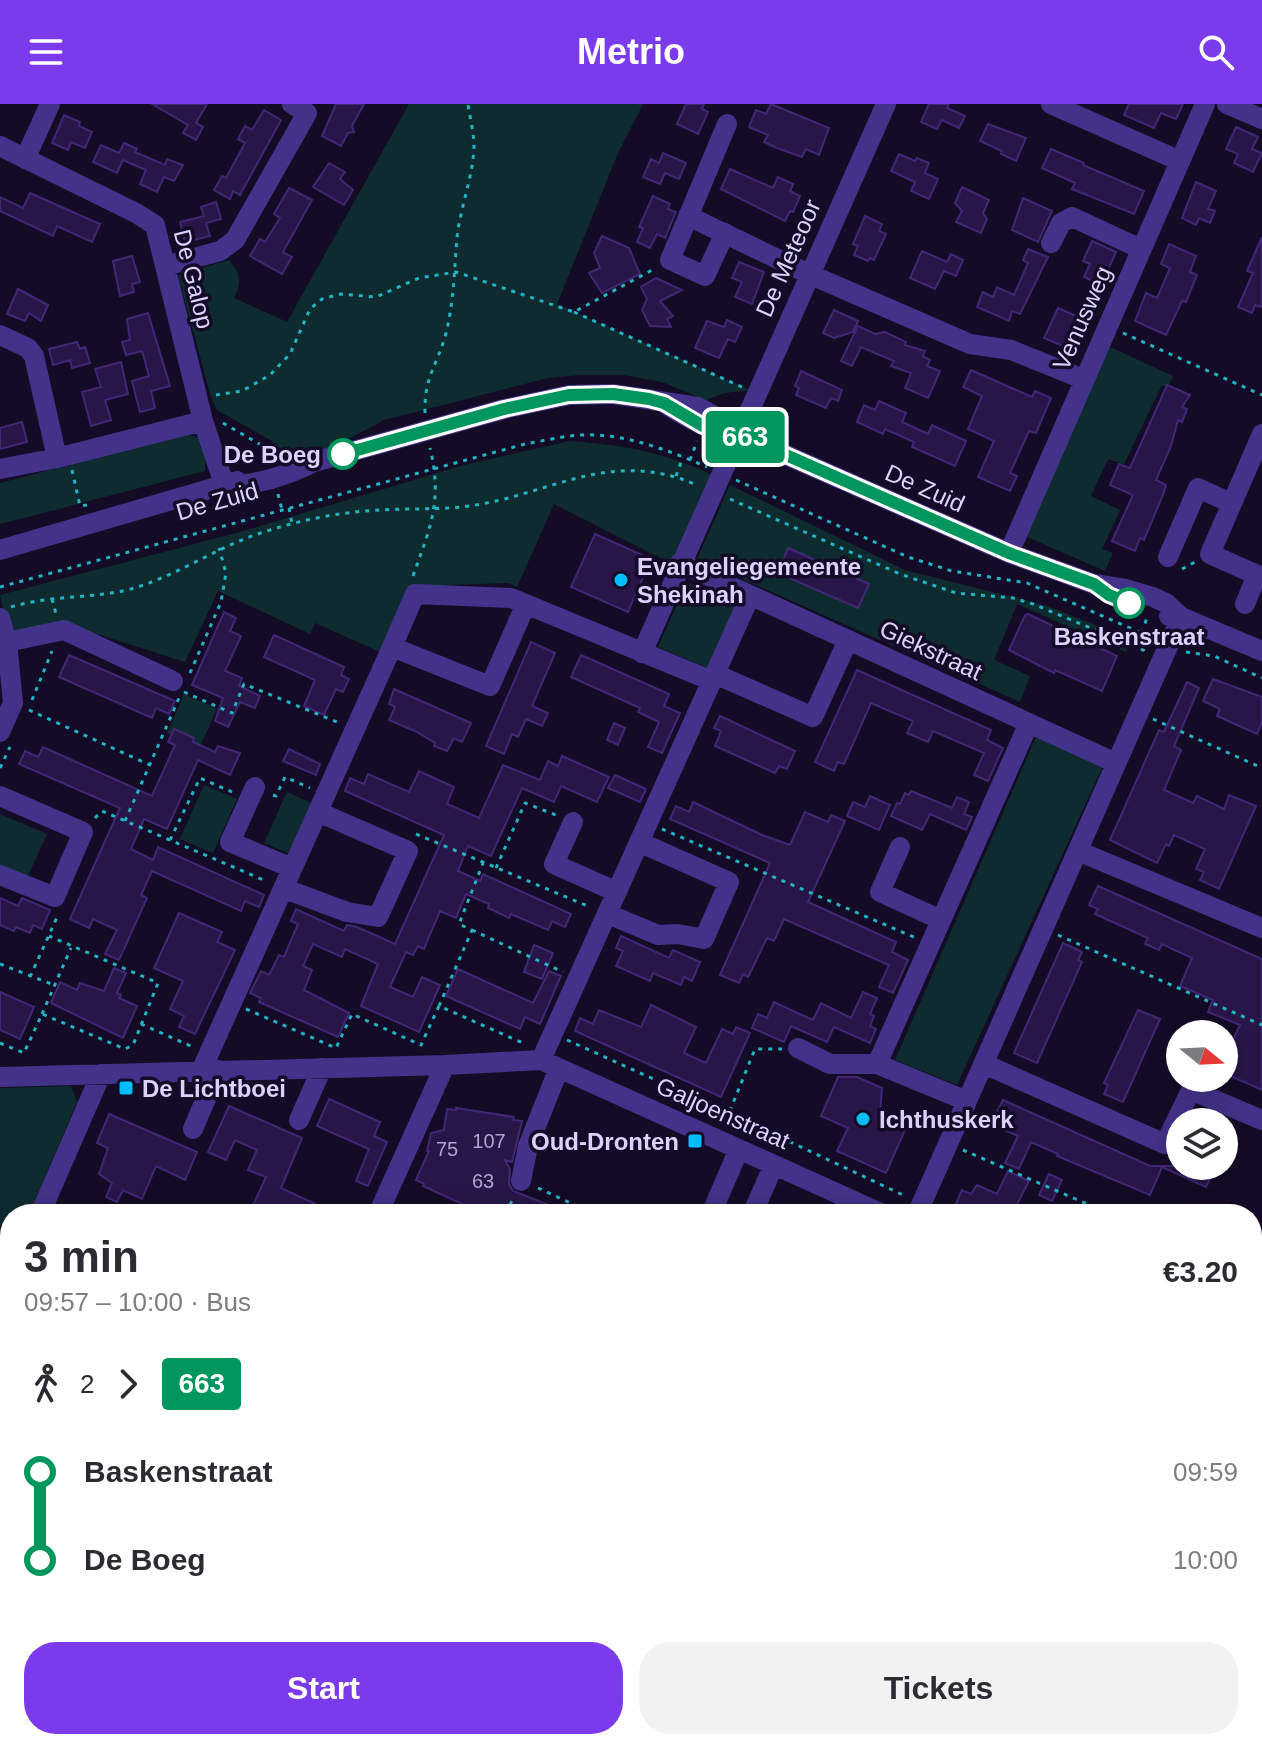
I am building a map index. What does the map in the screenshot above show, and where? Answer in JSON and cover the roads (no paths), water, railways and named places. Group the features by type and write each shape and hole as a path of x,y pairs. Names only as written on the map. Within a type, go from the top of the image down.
{"street":[{"path":"25,159 50,104"},
{"name":"De Meteoor","path":"680,563 886,104"},
{"path":"1051,104 1180,161"},
{"name":"Venusweg","path":"1009,553 1205,104"},
{"path":"1227,104 1262,119"},
{"path":"165,266 220,251 235,240 304,107"},
{"path":"725,233 705,276 670,260 727,124"},
{"name":"De Galop","path":"0,146 155,225 197,399 225,487"},
{"path":"688,216 809,274 970,344 1011,350 1083,379"},
{"path":"1051,243 1061,223 1072,217 1141,249"},
{"path":"0,335 28,348 34,356 63,456"},
{"name":"De Zuid","path":"0,550 425,431 569,395 613,394 664,403 692,422 718,432 738,434 1009,553 1094,584 1153,597 1166,603 1181,617 1262,651"},
{"path":"0,469 203,421"},
{"path":"1245,604 1257,575 1210,554 1262,434"},
{"path":"1168,557 1198,488 1231,503"},
{"path":"642,653 680,563"},
{"name":"Giekstraat","path":"680,563 1116,763"},
{"path":"193,1129 209,1065 232,1003 415,594 511,598 642,653 714,677 813,717 848,640"},
{"path":"518,1188 549,1053 578,979 750,596"},
{"path":"392,647 490,686 526,604"},
{"path":"921,1204 1181,617"},
{"path":"0,618 20,706 6,738"},
{"path":"7,642 64,630 173,681"},
{"path":"877,1064 1029,723"},
{"path":"255,787 230,842 292,868"},
{"path":"0,796 83,832 55,897 0,875"},
{"path":"285,889 347,912 378,917 408,851 318,812"},
{"path":"573,822 554,864 617,892"},
{"path":"608,914 658,935 678,934 704,939 729,882 643,833"},
{"path":"900,847 880,892 941,920"},
{"path":"1078,851 1262,928"},
{"path":"798,1048 830,1064 877,1064 967,1101"},
{"path":"0,1077 101,1074 209,1065 322,1068 445,1065 549,1053"},
{"name":"Galjoenstraat","path":"549,1053 739,1149 861,1204"},
{"path":"984,1064 1165,1144 1191,1090 1262,1120"},
{"path":"382,1204 445,1065"},
{"path":"299,1120 322,1068"},
{"path":"44,1204 101,1074"},
{"path":"715,1204 739,1149"},
{"path":"756,1204 774,1165"}],"place":[{"name":"De Boeg","path":"343,454"},
{"name":"Evangeliegemeente Shekinah","path":"621,580"},
{"name":"Baskenstraat","path":"1129,603"},
{"name":"De Lichtboei","path":"126,1088"},
{"name":"Ichthuskerk","path":"863,1119"},
{"name":"Oud-Dronten","path":"695,1141"}]}
